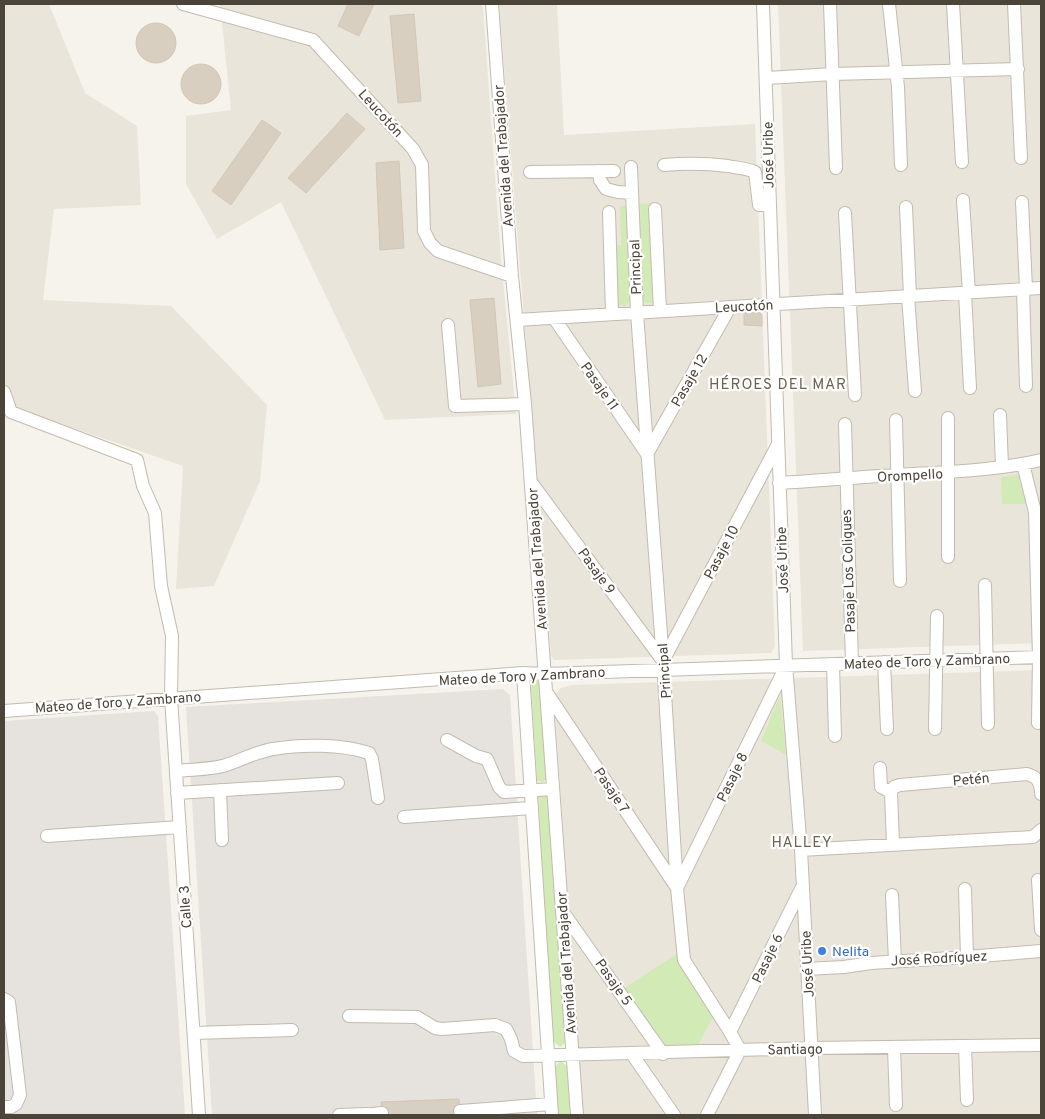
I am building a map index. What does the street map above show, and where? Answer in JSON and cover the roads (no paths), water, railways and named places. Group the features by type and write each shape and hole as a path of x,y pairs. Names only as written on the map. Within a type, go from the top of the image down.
{"street":[{"name":"Leucotón","path":"183,4 314,40 412,149 422,165 424,231 430,243 438,251 512,276"},
{"name":"Avenida del Trabajador","path":"492,4 512,276 525,404 577,1115"},
{"name":"José Uribe","path":"763,4 786,666 802,850 815,1115"},
{"path":"830,4 836,168"},
{"path":"889,4 898,87 901,165"},
{"path":"953,4 962,162"},
{"path":"1014,4 1021,158"},
{"path":"767,78 833,74 1018,69"},
{"path":"664,165 692,162 712,163 755,172 759,205 769,205"},
{"name":"Principal","path":"631,167 637,313 663,665 677,888 684,960 740,1050"},
{"path":"598,171 600,180 606,189 632,198"},
{"path":"530,172 614,171"},
{"path":"962,200 970,388"},
{"path":"1022,202 1026,386"},
{"path":"906,207 915,391"},
{"name":"Principal","path":"656,209 660,311"},
{"name":"Principal","path":"609,212 612,314"},
{"path":"846,213 855,395"},
{"name":"Leucotón","path":"517,320 1041,288"},
{"name":"Pasaje 12","path":"647,454 730,307"},
{"name":"Pasaje 11","path":"554,318 647,454"},
{"path":"448,325 455,406 525,404"},
{"name":"Calle 3","path":"4,392 11,412 137,460 143,486 155,513 161,586 172,636 171,698 199,1115"},
{"path":"1000,415 1002,467"},
{"path":"948,418 948,557"},
{"path":"896,420 900,581"},
{"name":"Pasaje Los Coligues","path":"845,424 852,663"},
{"name":"Pasaje 10","path":"663,665 778,444"},
{"name":"Orompello","path":"779,483 948,473 1002,467 1041,460"},
{"path":"1023,464 1035,512 1040,657 1038,722"},
{"name":"Pasaje 9","path":"530,480 663,665"},
{"path":"985,584 988,724"},
{"path":"935,729 937,616"},
{"name":"Mateo de Toro y Zambrano","path":"4,710 523,673 545,674 663,665 786,666 1040,657"},
{"path":"884,662 887,729"},
{"path":"833,664 835,736"},
{"name":"Pasaje 8","path":"677,888 786,666"},
{"name":"Avenida del Trabajador","path":"523,673 552,1109"},
{"name":"Pasaje 7","path":"547,692 677,888"},
{"path":"447,740 476,756 487,759 499,787 504,792 553,789"},
{"path":"176,771 224,766 245,757 273,749 316,746 357,749 369,753 372,759 378,798"},
{"path":"880,768 881,788 891,792 893,844"},
{"name":"Petén","path":"891,792 900,785 1027,774 1039,782 1041,794"},
{"path":"177,792 338,783"},
{"path":"220,790 222,840"},
{"path":"404,817 531,808"},
{"path":"47,836 180,827"},
{"path":"802,850 1033,837 1041,830"},
{"path":"1038,880 1041,930"},
{"name":"Pasaje 6","path":"730,1032 803,885"},
{"path":"966,889 967,958"},
{"path":"892,895 894,961"},
{"name":"Pasaje 5","path":"563,912 663,1054"},
{"name":"José Rodríguez","path":"807,969 1041,951"},
{"path":"4,999 9,1002 20,1095 16,1104 11,1107 4,1107"},
{"name":"Santiago","path":"349,1016 417,1017 435,1028 442,1029 495,1025 506,1029 514,1051 523,1056 663,1054 813,1048 1041,1045"},
{"path":"194,1034 292,1030"},
{"path":"965,1046 968,1100"},
{"path":"894,1048 896,1105"},
{"path":"707,1115 740,1050"},
{"path":"632,1054 674,1115"},
{"path":"460,1111 552,1109"},
{"path":"340,1115 382,1113"}],"tunnel":[{"path":"382,1113 460,1111"}],"place":[{"name":"Nelita","path":"822,951"}],"district":[{"name":"HÉROES DEL MAR","path":"778,384"},
{"name":"HALLEY","path":"802,842"}]}
